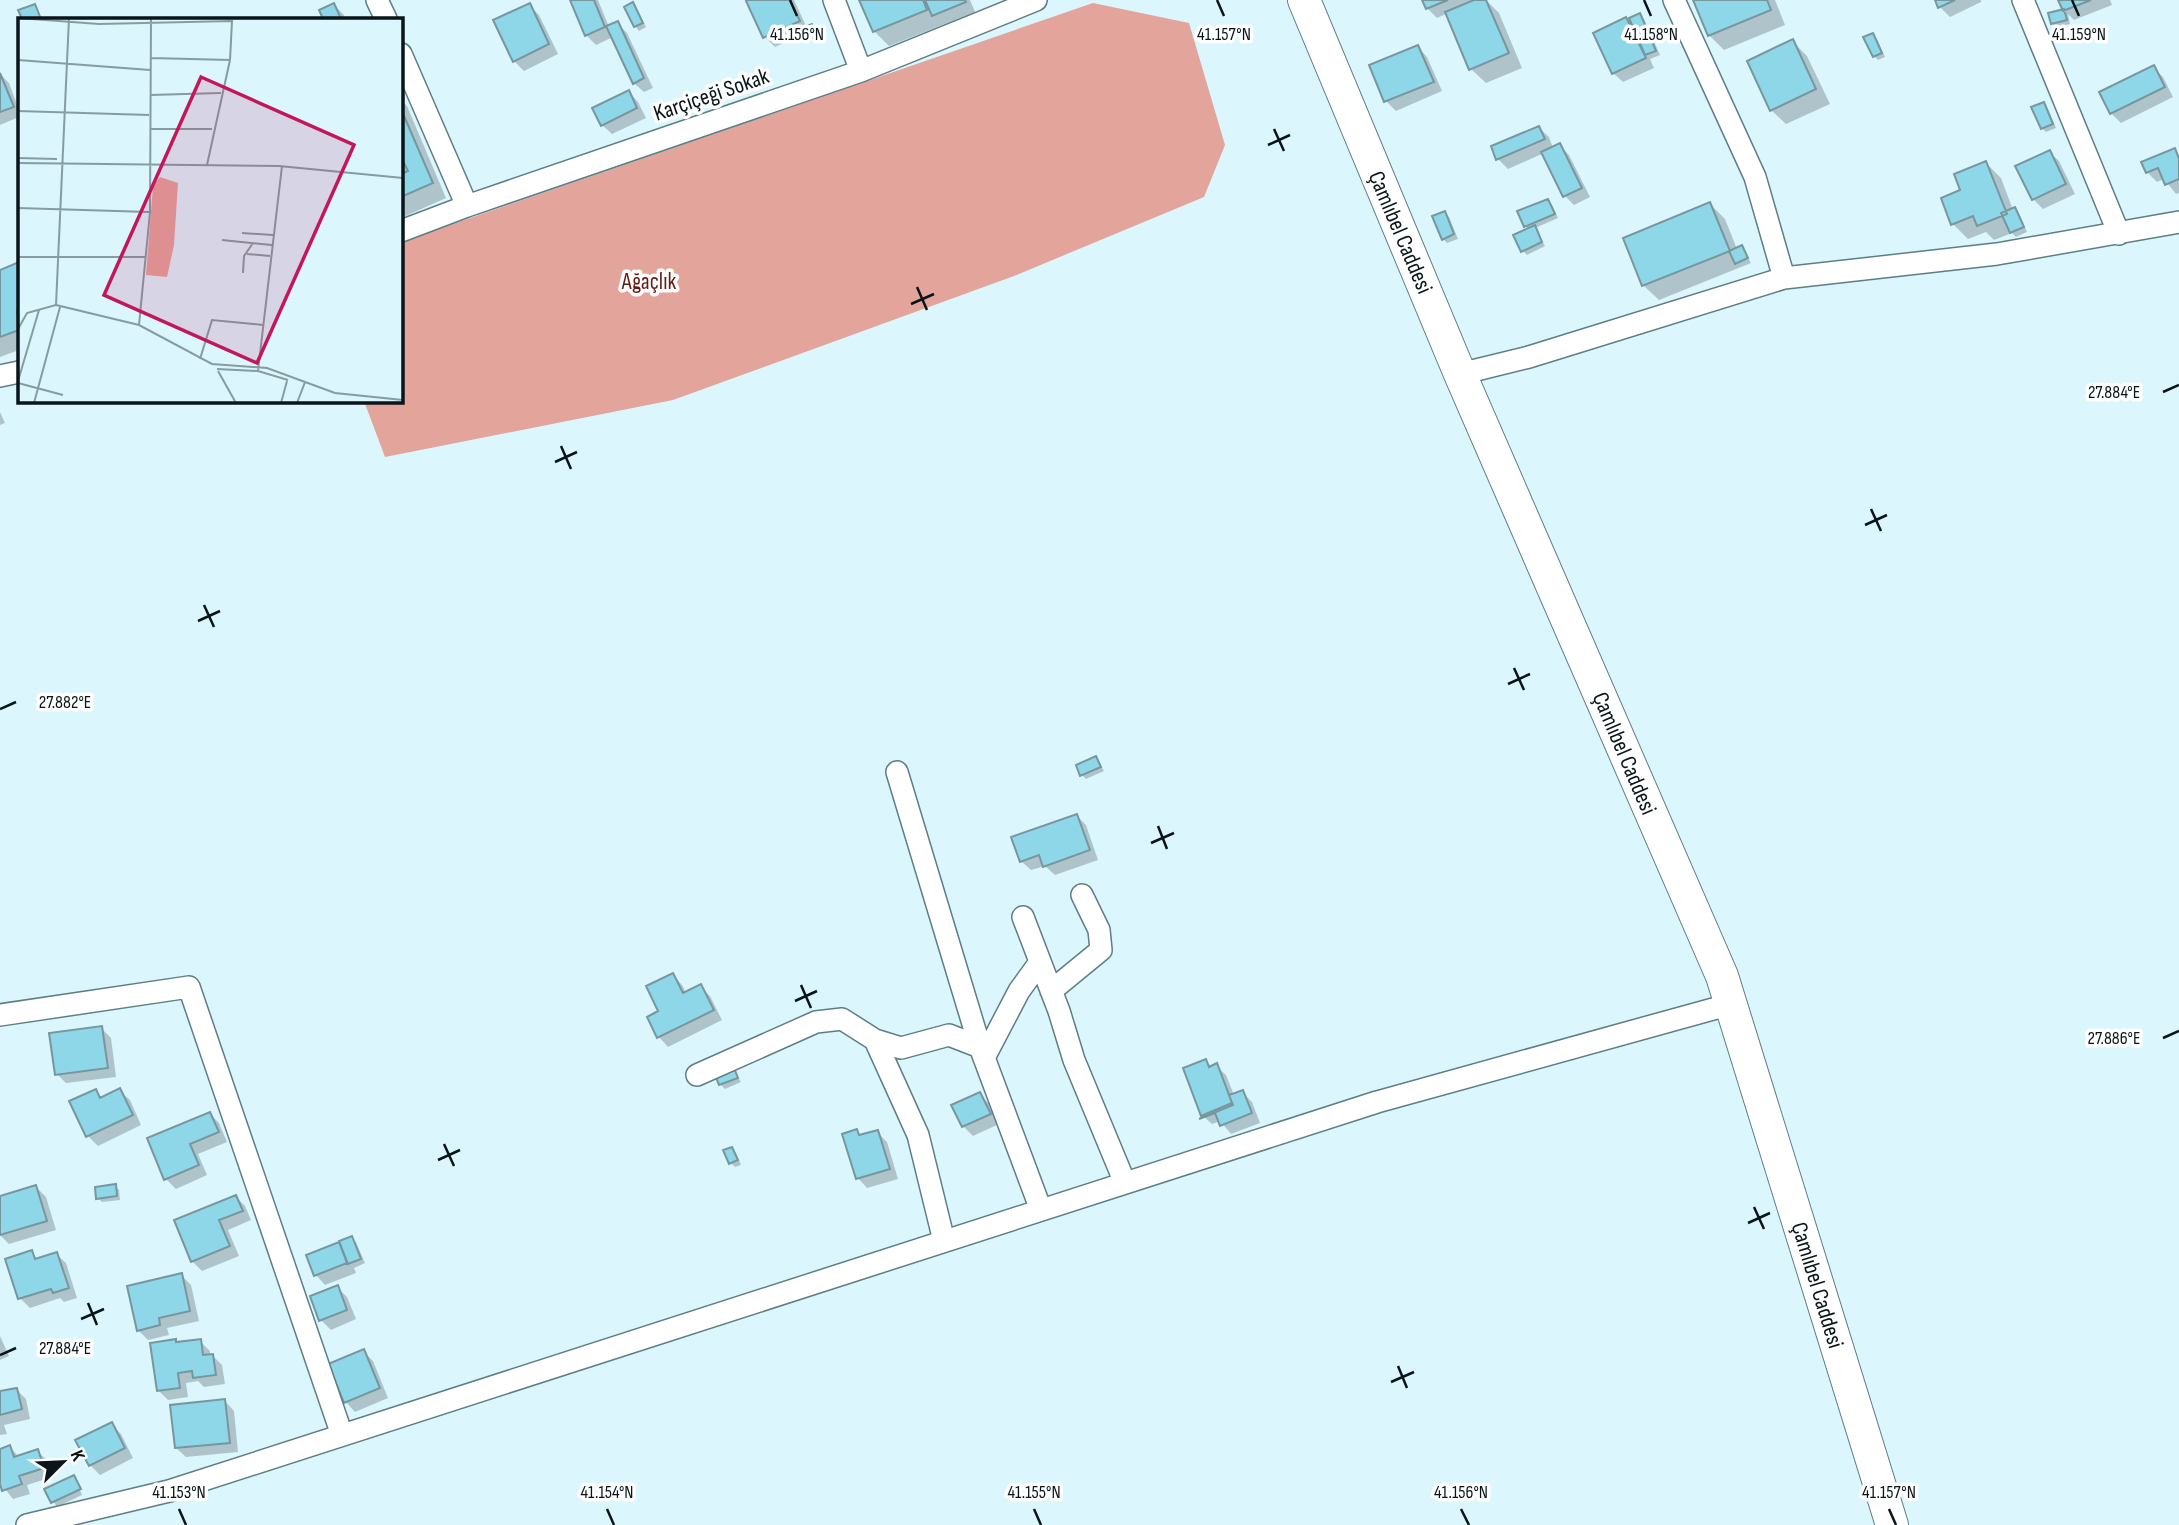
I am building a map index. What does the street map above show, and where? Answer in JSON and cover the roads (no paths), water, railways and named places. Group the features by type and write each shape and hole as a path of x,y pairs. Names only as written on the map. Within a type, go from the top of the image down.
{"main road":[{"name":"Çamlıbel Caddesi","path":"1304,0 1460,374 1722,976 1892,1525"}],"street":[{"path":"377,0 386,18"},
{"path":"834,0 861,71"},
{"name":"Karçiçeği Sokak","path":"402,231 861,71 1036,0"},
{"path":"1674,0 1755,177 1783,278"},
{"path":"2023,0 2119,234"},
{"path":"402,56 467,206"},
{"path":"1460,374 1529,357 1783,278 1997,254 2179,222"},
{"path":"0,376 18,372"},
{"path":"897,772 982,1052 1041,1210"},
{"path":"1051,991 1101,950 1099,930 1082,895"},
{"path":"1023,917 1074,1060 1125,1183"},
{"path":"982,1052 1040,962"},
{"path":"0,1015 189,987 342,1435"},
{"path":"27,1525 169,1491 1377,1102 1731,1004"},
{"path":"697,1075 816,1022 842,1019 875,1040 901,1048 949,1034 982,1052"},
{"path":"875,1040 918,1135 944,1241"}],"park label":[{"name":"Ağaçlık","path":"649,281"}]}
